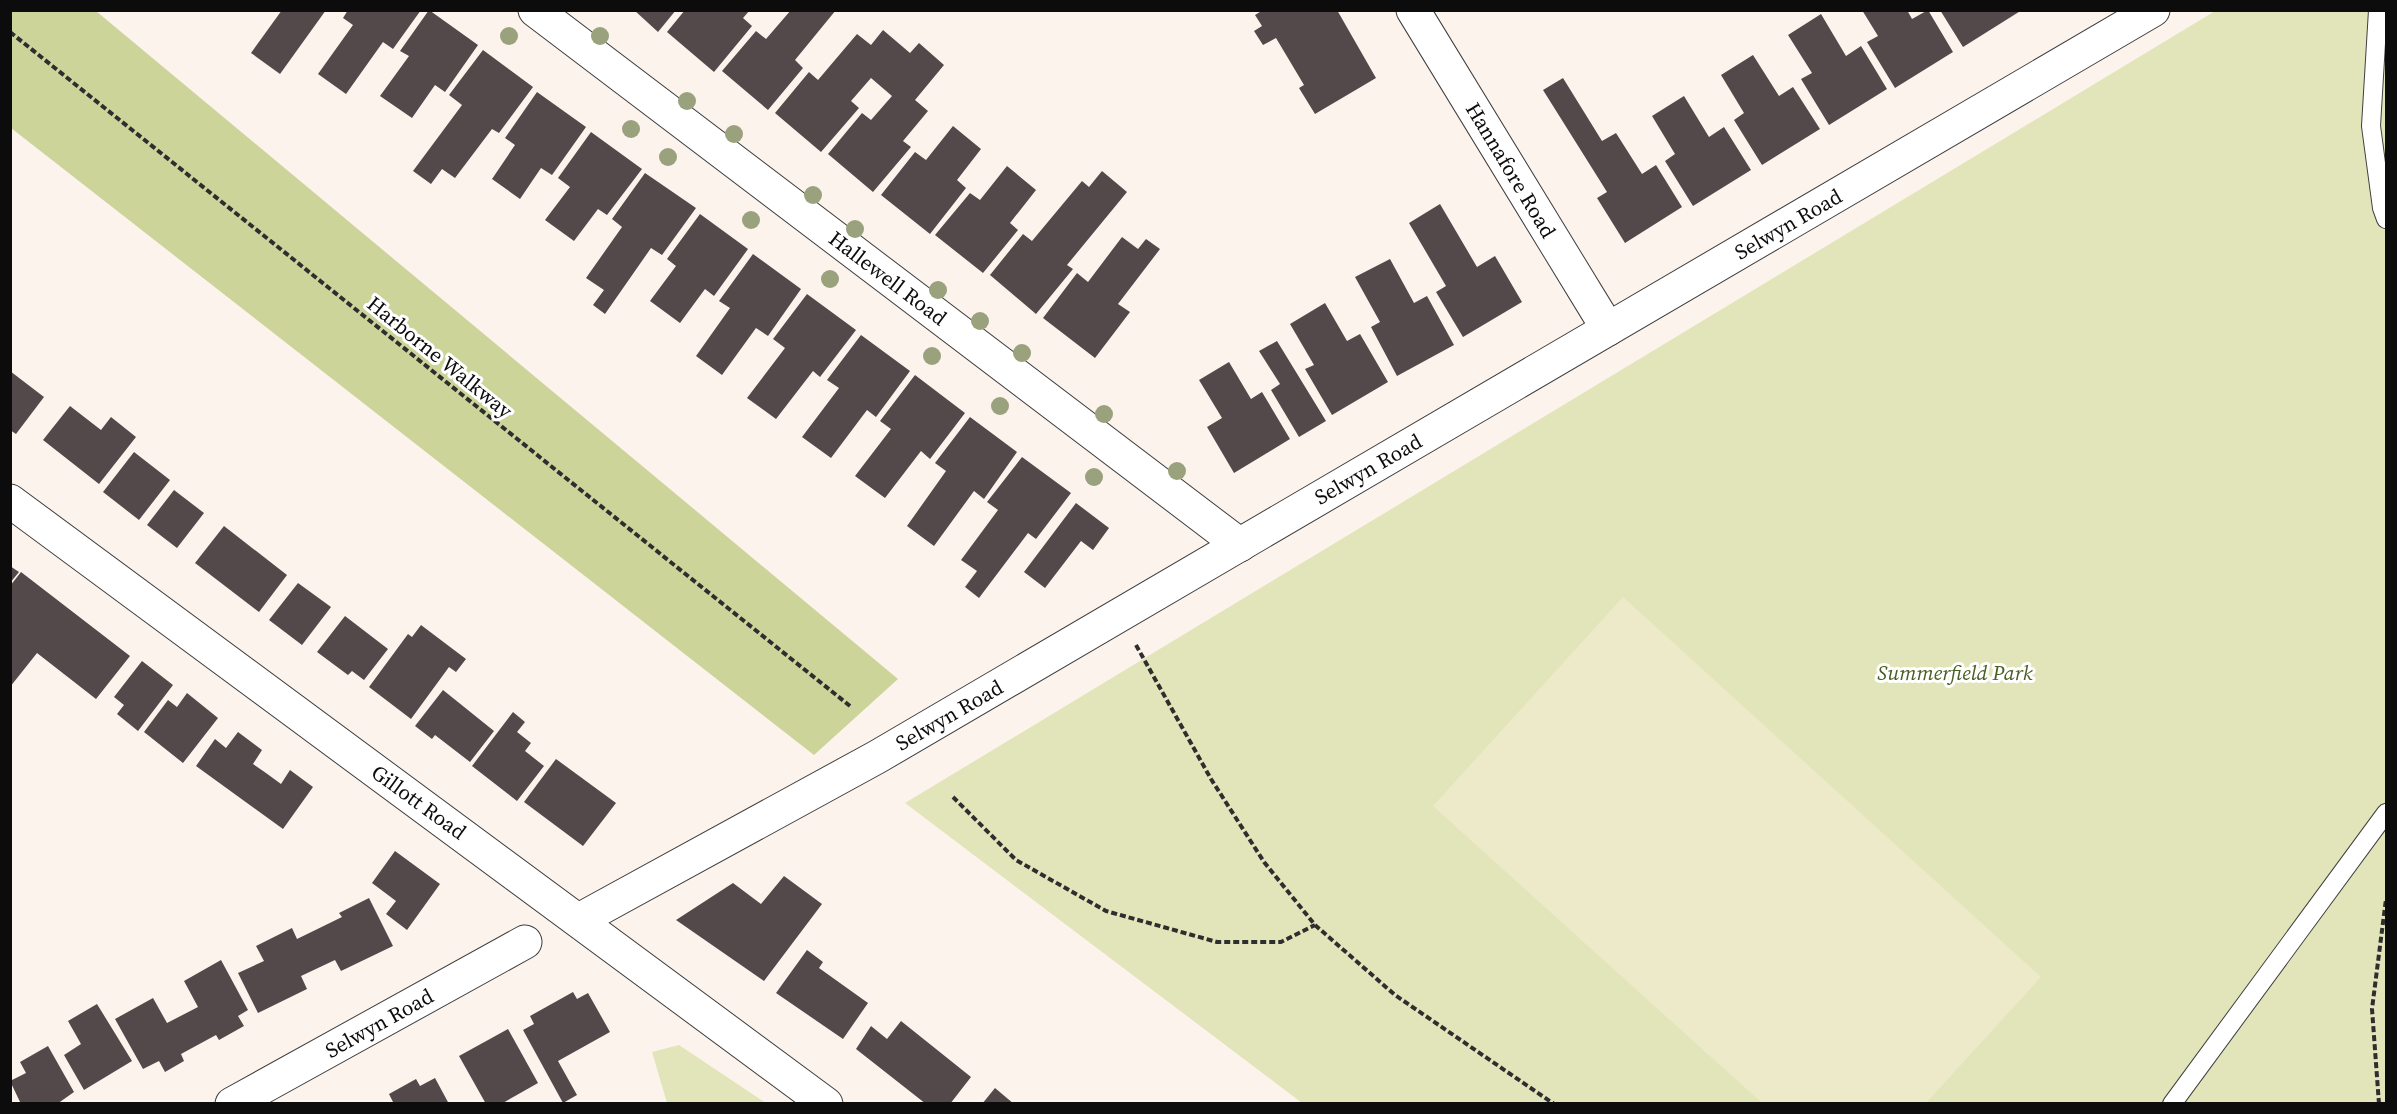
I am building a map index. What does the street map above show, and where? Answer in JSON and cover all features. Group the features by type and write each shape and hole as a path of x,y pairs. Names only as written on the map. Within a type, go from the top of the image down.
{"street":[{"name":"Hallewell Road","path":"535,10 1240,545"},
{"name":"Hannafore Road","path":"1413,10 1608,328"},
{"name":"Selwyn Road","path":"579,920 877,758 2153,10"},
{"name":"Gillott Road","path":"10,501 826,1104"},
{"name":"Selwyn Road","path":"232,1104 525,942"}],"lane":[{"path":"2378,10 2371,126 2382,208 2386,219"},
{"path":"2172,1104 2386,813"}],"path":[{"name":"Harborne Walkway","path":"10,32 850,706"},
{"path":"1119,615 1217,788 1264,862 1315,925 1395,995 1554,1104"},
{"path":"953,798 1016,860 1107,911 1217,942 1281,942 1315,925"},
{"path":"2379,1104 2372,1009 2386,899"}],"green space":[{"path":"10,11 96,11 898,679 814,755 11,128"},
{"name":"Summerfield Park","path":"2215,11 2386,11 2386,1103 1302,1103 905,803"},
{"path":"679,1045 766,1103 667,1103 652,1052"}],"shaded area":[{"path":"1623,597 2041,977 1926,1103 1762,1103 1433,806"}],"building":[{"path":"282,10 326,10 280,74 251,53"},
{"path":"348,10 421,10 393,49 383,42 346,94 318,74 353,25 343,18"},
{"path":"429,10 478,45 445,92 435,85 412,118 380,96 409,56 400,51"},
{"path":"634,10 676,10 658,32"},
{"path":"685,10 750,10 743,18 752,26 714,72 667,32"},
{"path":"791,10 836,10 795,60 803,68 768,110 722,71 756,31 766,39"},
{"path":"1263,10 1337,10 1376,78 1315,114 1299,88 1304,85 1276,38 1263,45 1254,31 1262,26 1255,15"},
{"path":"1862,10 1907,10 1912,19 1928,10 1953,52 1895,88 1867,42 1878,36"},
{"path":"1940,10 2022,10 1963,47"},
{"path":"1821,14 1846,56 1861,46 1887,89 1829,125 1801,79 1812,73 1788,35"},
{"path":"883,30 910,53 919,43 944,65 915,100 928,111 903,141 911,147 873,192 828,154 862,113 871,120 892,96 871,78 851,101 859,108 821,152 775,113 809,72 818,80 857,34 871,45"},
{"path":"483,50 533,87 499,133 492,129 455,178 442,169 431,184 413,171 462,105 449,95"},
{"path":"1753,55 1779,96 1793,87 1820,129 1762,165 1734,120 1744,113 1721,75"},
{"path":"1563,78 1602,141 1616,133 1642,174 1656,165 1682,207 1625,243 1597,198 1607,192 1543,90"},
{"path":"537,92 586,127 552,175 541,168 520,199 492,179 515,145 505,138"},
{"path":"1684,96 1709,137 1724,127 1751,170 1693,206 1665,161 1675,154 1652,116"},
{"path":"953,126 981,149 957,180 966,188 930,234 881,195 915,152 926,160"},
{"path":"591,132 642,169 607,215 598,209 574,241 545,220 570,187 558,178"},
{"path":"1007,166 1036,190 1010,223 1018,230 983,273 935,235 970,193 980,200"},
{"path":"1102,171 1127,192 1067,265 1073,269 1036,314 990,275 1023,234 1032,241 1082,181 1089,187"},
{"path":"645,173 696,208 662,255 651,248 605,314 593,305 604,290 586,278 622,227 612,219"},
{"path":"1440,204 1477,267 1495,256 1522,302 1463,337 1436,292 1446,286 1409,223"},
{"path":"700,214 748,249 714,296 705,289 680,323 650,301 676,266 667,259"},
{"path":"1122,237 1138,249 1146,239 1160,249 1118,304 1130,312 1095,358 1043,318 1077,273 1088,282"},
{"path":"753,254 801,289 768,336 756,328 722,375 696,356 730,308 719,301"},
{"path":"1390,259 1414,303 1427,296 1454,345 1397,376 1371,327 1380,322 1355,277"},
{"path":"807,294 856,330 820,377 813,371 776,419 747,398 785,348 773,339"},
{"path":"1325,303 1347,341 1360,334 1388,382 1332,415 1305,369 1314,365 1290,324"},
{"path":"861,335 910,371 876,417 867,410 831,458 802,437 839,388 827,380"},
{"path":"1277,341 1326,421 1299,437 1271,390 1280,384 1259,351"},
{"path":"1229,362 1251,399 1262,392 1290,439 1234,473 1207,427 1222,418 1199,380"},
{"path":"10,371 44,397 16,434 10,430"},
{"path":"915,375 965,413 930,459 921,451 885,498 855,476 891,429 880,421"},
{"path":"70,406 101,430 111,417 136,437 99,484 43,440"},
{"path":"970,417 1017,452 984,499 974,491 934,546 907,526 946,471 935,463"},
{"path":"134,452 170,480 139,520 103,492"},
{"path":"1022,457 1071,493 1036,539 1028,533 979,598 965,587 977,571 961,560 998,510 987,502"},
{"path":"174,490 204,513 177,548 147,525"},
{"path":"1076,503 1109,528 1093,550 1081,541 1045,588 1024,572"},
{"path":"224,526 287,575 259,612 195,563"},
{"path":"10,566 19,572 10,583"},
{"path":"21,572 130,656 96,699 37,653 10,687 10,586"},
{"path":"298,583 331,607 302,645 269,620"},
{"path":"345,616 388,649 364,680 352,671 348,675 317,652"},
{"path":"421,625 466,659 456,672 449,667 411,719 369,687 408,634 412,637"},
{"path":"142,661 173,685 138,731 117,714 124,705 114,697"},
{"path":"443,690 494,731 470,762 435,735 432,739 415,726"},
{"path":"187,693 218,718 183,763 144,732 168,700 177,707"},
{"path":"513,712 525,722 517,732 531,743 525,751 544,766 517,801 472,766"},
{"path":"238,732 262,750 253,764 281,784 290,770 313,787 283,829 196,766 215,739 226,748"},
{"path":"556,759 616,803 583,846 524,802"},
{"path":"395,851 440,884 407,930 386,914 396,901 372,883"},
{"path":"784,876 822,904 764,981 676,920 733,883 761,904"},
{"path":"369,898 393,946 341,971 335,960 301,976 307,989 258,1013 238,973 264,961 256,946 292,928 297,939 342,917 339,913"},
{"path":"807,950 823,962 819,968 868,1003 843,1039 776,993"},
{"path":"221,960 248,1010 238,1016 244,1026 219,1040 216,1035 181,1054 184,1061 165,1072 159,1061 143,1069 115,1019 153,998 167,1023 198,1007 184,981"},
{"path":"573,992 577,999 588,993 610,1032 558,1061 577,1095 563,1103 523,1030 534,1024 530,1016"},
{"path":"97,1004 132,1061 84,1090 64,1055 81,1044 68,1021"},
{"path":"901,1021 971,1077 950,1104 926,1104 856,1049 871,1026 887,1039"},
{"path":"508,1029 538,1083 501,1104 486,1104 459,1056"},
{"path":"48,1046 74,1092 57,1104 21,1104 10,1081 26,1073 20,1062"},
{"path":"435,1078 449,1104 394,1104 389,1094 416,1079 420,1086"},
{"path":"995,1088 1014,1104 982,1104"}]}
